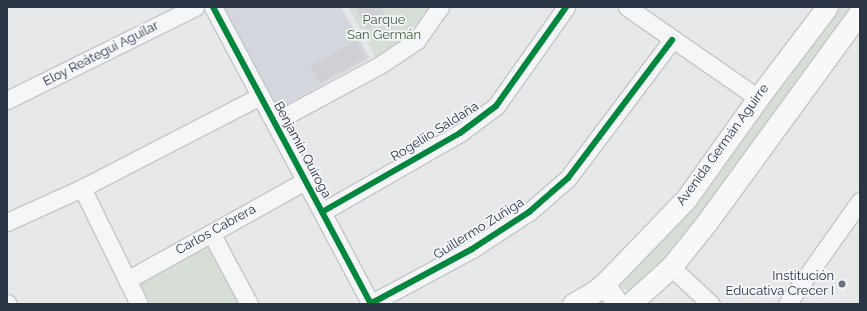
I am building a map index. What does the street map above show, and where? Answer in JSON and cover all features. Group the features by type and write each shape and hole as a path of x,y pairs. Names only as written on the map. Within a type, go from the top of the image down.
{"main road":[{"name":"Avenida Germán Aguirre","path":"573,304 594,292 604,284 686,199 819,10"},
{"path":"630,304 671,267 707,222 858,21"},
{"path":"604,284 618,304"}],"street":[{"name":"Eloy Reátegui Aguilar","path":"7,100 195,7"},
{"name":"Benjamín Quiroga","path":"214,7 370,304"},
{"path":"274,122 380,65 417,40 440,7"},
{"name":"Rogeliio Saldaña","path":"322,212 460,133 496,106 566,7"},
{"path":"627,7 672,40 758,98"},
{"name":"Guillermo Zuñiga","path":"370,304 472,249 529,212 568,178 672,40"},
{"path":"7,222 82,188 260,96"},
{"name":"Carlos Cabrera","path":"127,280 305,180"},
{"path":"82,188 139,304"},
{"path":"786,304 860,201"},
{"path":"211,233 249,304"},
{"path":"671,267 711,304"}],"shaded area":[{"path":"216,7 341,7 370,58 272,113"}],"green space":[{"name":"Parque San Germán","path":"348,7 434,7 415,34 376,58"},
{"path":"831,7 851,7 669,256 629,292 620,286 620,280"},
{"path":"209,245 240,304 150,304 140,284 142,281"}],"building":[{"path":"355,7 382,7 384,12 383,22 367,29"},
{"path":"356,41 365,58 320,83 310,66"}],"cycle path":[{"path":"213,7 371,304"},
{"path":"322,212 460,133 496,106 566,7"},
{"path":"370,304 472,249 529,212 568,178 672,40"}],"place":[{"name":"Institución Educativa Crecer I","path":"842,284"}]}
